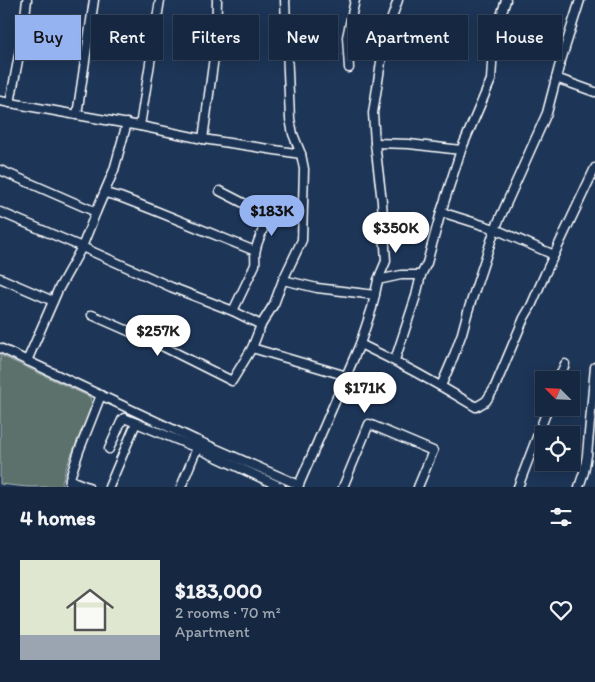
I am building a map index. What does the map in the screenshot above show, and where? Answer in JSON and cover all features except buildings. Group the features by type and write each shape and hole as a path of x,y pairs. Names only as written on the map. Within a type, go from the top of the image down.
{"street":[{"path":"10,103 27,0"},
{"path":"76,116 94,0"},
{"path":"140,126 160,0"},
{"path":"203,139 216,42 217,0"},
{"path":"92,315 158,344 232,381 252,348 261,325 274,304 302,240 304,169 290,119 285,0"},
{"path":"348,68 347,37 355,0"},
{"path":"0,348 298,486 360,344 378,280 386,261 382,202 374,143 373,113 388,29 398,0"},
{"path":"395,360 461,150 491,80 493,48 506,0"},
{"path":"441,386 462,333 495,229 547,113 580,0"},
{"path":"556,78 595,92"},
{"path":"0,101 76,116 127,123 203,139 300,154"},
{"path":"27,361 53,301 82,247 105,193 114,170 127,123"},
{"path":"374,143 409,144 461,150"},
{"path":"360,344 395,360 476,407 486,401 494,389 524,318 595,168"},
{"path":"0,170 96,212"},
{"path":"220,191 259,211 265,218 265,226 255,251 256,266 233,311"},
{"path":"105,193 151,209 255,251"},
{"path":"0,212 171,287 233,311 261,325"},
{"path":"441,212 495,229 554,254"},
{"path":"378,280 401,275 422,275"},
{"path":"0,278 53,301"},
{"path":"283,280 318,288 375,295"},
{"path":"252,348 347,376"},
{"path":"561,371 564,364"},
{"path":"579,487 587,455 595,367"},
{"path":"88,487 69,483 79,451 101,395"},
{"path":"518,487 545,416"},
{"path":"109,449 122,418 124,418 197,448 281,487"},
{"path":"109,487 136,423"},
{"path":"343,487 369,424 433,451 418,487"},
{"path":"181,487 197,448"},
{"path":"258,487 262,478"}],"green space":[{"path":"0,355 90,397 92,405 66,468 61,487 27,487 0,484"}]}
